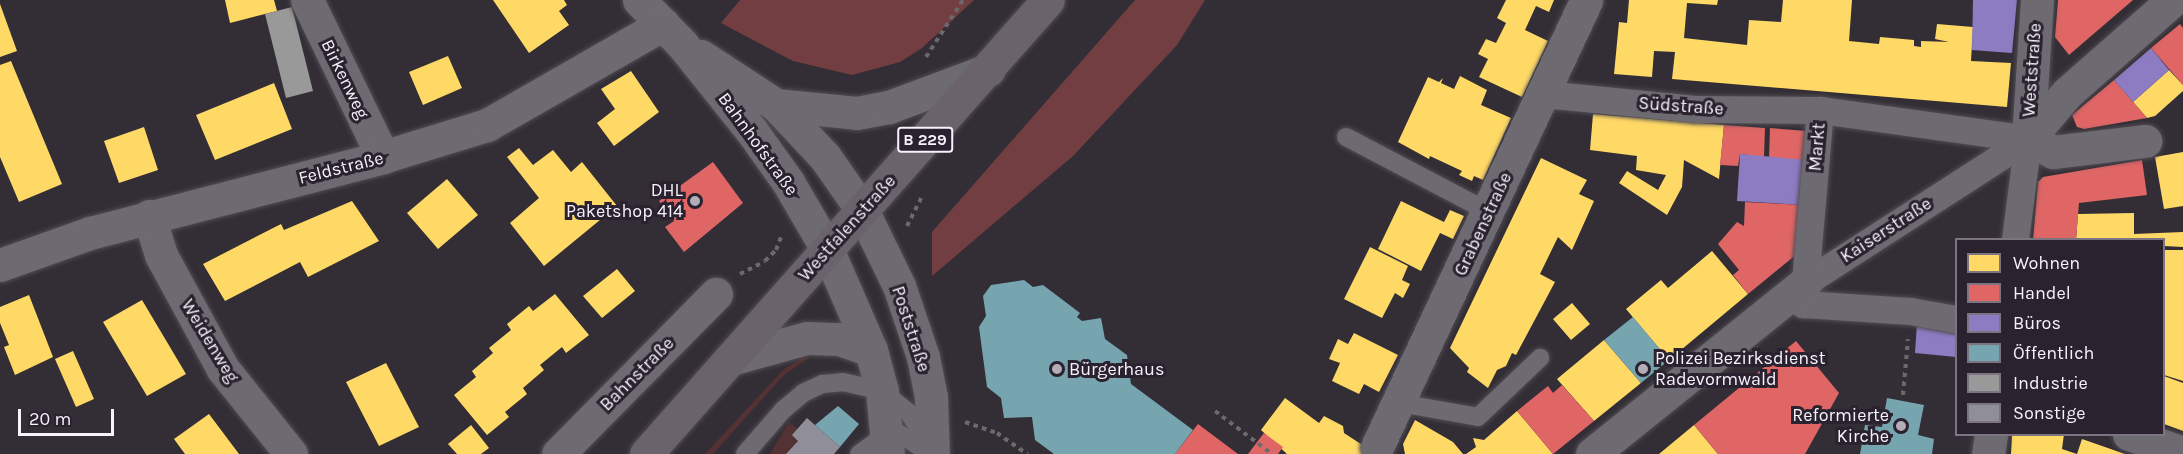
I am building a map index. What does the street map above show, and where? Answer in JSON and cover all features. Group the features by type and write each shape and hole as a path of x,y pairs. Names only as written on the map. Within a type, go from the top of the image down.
{"main road":[{"name":"Westfalenstraße","path":"646,454 1048,0"}],"street":[{"name":"Birkenweg","path":"307,0 383,157"},
{"name":"Bahnhofstraße","path":"639,0 672,34 788,182 827,249"},
{"name":"Grabenstraße","path":"1375,451 1489,212 1586,0"},
{"name":"Weststraße","path":"2028,139 2037,0"},
{"name":"Kaiserstraße","path":"1592,454 1806,282 2028,139 2067,93 2173,0"},
{"name":"Feldstraße","path":"0,265 148,216 383,157 486,125 672,34"},
{"name":"Bahnhofstraße","path":"672,34 776,105 825,157 862,210"},
{"path":"776,105 857,113 889,107 988,70"},
{"name":"Südstraße","path":"1542,94 1695,109 1820,110"},
{"name":"Markt","path":"1955,319 1910,311 1803,304 1820,110 2028,139"},
{"path":"2015,238 2028,139 2053,152 2145,141"},
{"name":"Poststraße","path":"862,210 898,286 923,357 931,397 932,454"},
{"name":"Weidenweg","path":"148,216 161,255 223,369 291,454"},
{"path":"827,249 871,350 882,391 887,444"},
{"name":"Bahnstraße","path":"558,454 716,294"},
{"path":"730,359 807,338 839,339 871,350"},
{"path":"1988,454 1991,436"},
{"path":"2132,436 2183,453"}],"lane":[{"path":"1346,137 1489,212"},
{"path":"1398,403 1478,417 1539,358"},
{"path":"745,454 783,410 822,384 843,382 882,391 909,413 924,433 932,454"},
{"path":"859,454 910,437 932,454"}],"path":[{"path":"1904,395 1908,330"},
{"path":"1215,411 1272,454"},
{"path":"960,420 997,433 1027,454"}],"shaded area":[{"path":"740,0 974,0 922,48 900,62 852,75 793,61 721,23"},
{"path":"1135,0 1205,0 1177,45 1073,156 932,276 932,232"},
{"path":"810,353 809,358 784,375 713,454 705,454 784,369"},
{"path":"789,422 798,429 798,441 786,454 770,454"}],"building: Wohnen":[{"path":"225,0 274,0 277,11 230,23"},
{"path":"493,0 564,0 567,5 559,11 569,25 529,53"},
{"path":"1506,0 1554,0 1549,12 1536,6 1525,30 1548,41 1522,97 1479,77 1488,59 1478,54 1486,39 1496,43 1506,23 1497,18"},
{"path":"1629,0 1718,0 1717,5 1687,3 1684,38 1747,45 1749,20 1781,22 1783,0 1852,0 1849,41 1879,44 1880,37 1914,40 1914,46 1921,47 1921,41 1949,42 1935,39 1937,24 1973,27 1971,61 2011,63 2007,107 1672,79 1675,52 1654,51 1652,77 1614,74 1619,22 1627,23"},
{"path":"0,4 17,51 0,57"},
{"path":"448,56 462,88 423,105 409,72"},
{"path":"11,61 62,184 19,202 0,157 0,65"},
{"path":"2169,70 2183,85 2183,91 2155,116 2147,118 2133,102"},
{"path":"631,71 659,112 614,146 597,123 615,109 601,89"},
{"path":"1460,76 1487,90 1481,105 1511,118 1483,180 1474,176 1472,181 1459,175 1462,171 1430,156 1429,159 1398,142 1428,77 1439,82 1443,78 1441,83 1454,89"},
{"path":"274,83 292,129 215,160 196,115"},
{"path":"1593,114 1724,125 1719,179 1684,160 1682,187 1667,215 1619,183 1627,171 1658,190 1666,175 1636,170 1637,156 1590,150"},
{"path":"144,127 158,170 119,183 104,141"},
{"path":"519,148 533,165 553,150 571,172 582,162 617,206 544,266 510,223 539,198 507,157"},
{"path":"2183,152 2183,206 2164,209 2155,157"},
{"path":"1541,158 1587,180 1579,194 1594,201 1572,250 1558,237 1540,274 1555,282 1516,355 1512,353 1506,366 1497,370 1488,388 1467,372 1469,368 1450,348"},
{"path":"447,179 478,215 438,249 407,213"},
{"path":"352,201 379,241 308,277 300,262 225,301 203,264 281,224 284,230"},
{"path":"1401,201 1444,222 1450,210 1464,216 1453,239 1440,233 1421,271 1378,249"},
{"path":"2134,213 2134,234 2183,232 2183,247 2165,246 2165,238 2076,238 2078,214"},
{"path":"1370,247 1408,266 1402,280 1410,284 1403,298 1395,293 1382,318 1344,299"},
{"path":"2165,250 2183,250 2183,381 2165,375"},
{"path":"1712,251 1748,294 1669,360 1626,309 1661,280 1668,288"},
{"path":"617,269 635,291 602,318 583,296"},
{"path":"555,294 589,335 566,353 562,347 540,365 544,370 523,388 527,394 505,412 509,417 487,435 454,395 476,377 472,371 493,353 489,348 511,330 507,324 529,306 533,311"},
{"path":"29,295 53,357 15,375 4,347 9,345 0,323 0,307"},
{"path":"142,300 186,374 147,396 103,322"},
{"path":"1572,303 1590,324 1571,340 1553,319"},
{"path":"1354,333 1398,355 1379,392 1364,384 1359,394 1332,381 1340,363 1329,359 1338,339 1348,344"},
{"path":"1604,340 1641,383 1594,421 1557,379"},
{"path":"73,351 94,399 76,407 55,359"},
{"path":"386,363 419,427 379,446 346,382"},
{"path":"2165,376 2183,383 2183,431 2165,424"},
{"path":"1285,398 1319,423 1324,416 1343,426 1344,433 1370,450 1366,454 1287,454 1261,430"},
{"path":"1517,411 1553,454 1466,454 1476,447 1473,438 1484,440"},
{"path":"209,414 239,454 185,454 174,439"},
{"path":"1415,420 1453,442 1463,454 1405,454 1403,444"},
{"path":"471,425 489,448 481,454 457,454 448,444"},
{"path":"1694,425 1718,454 1659,454"},
{"path":"2012,436 2064,436 2062,449 2077,454 2011,454"},
{"path":"2082,439 2125,454 2077,454"}],"building: Handel":[{"path":"2058,0 2133,0 2069,55 2055,37"},
{"path":"2180,24 2183,28 2183,85 2151,48"},
{"path":"2114,80 2147,118 2084,129 2077,127 2072,115"},
{"path":"1724,125 1765,128 1764,157 1740,154 1738,166 1720,165"},
{"path":"1770,128 1807,131 1807,160 1769,159"},
{"path":"2142,160 2147,195 2079,203 2076,238 2033,238 2038,182 2043,177"},
{"path":"713,162 743,203 684,252 665,227 674,221 659,201"},
{"path":"1745,202 1805,205 1803,249 1748,294 1733,275 1739,270 1718,244 1737,222 1744,226"},
{"path":"1796,341 1839,393 1805,454 1718,454 1694,425"},
{"path":"1562,385 1594,421 1553,454 1517,411 1548,386 1553,393"},
{"path":"1198,424 1238,454 1175,454"},
{"path":"1264,433 1283,447 1278,454 1248,454"}],"building: Büros":[{"path":"1973,0 2017,0 2012,53 1972,50"},
{"path":"2151,48 2169,70 2133,102 2114,80"},
{"path":"1740,154 1807,160 1805,205 1737,201"},
{"path":"1917,323 1955,327 1955,357 1915,353"}],"building: Öffentlich":[{"name":"Bürgerhaus","path":"1024,280 1033,287 1043,285 1080,313 1077,317 1082,321 1101,318 1105,339 1127,355 1131,384 1193,430 1175,454 1054,454 1035,440 1032,417 1004,418 1001,398 987,387 979,327 986,316 983,296 991,285"},
{"path":"1633,317 1669,360 1641,383 1604,340"},
{"name":"Reformierte Kirche","path":"1887,398 1924,405 1918,435 1934,439 1932,454 1860,454 1865,425 1882,427"},
{"path":"838,406 859,424 840,447 815,425"}],"building: Industrie":[{"path":"292,7 313,91 286,98 265,14"}],"building: Sonstige":[{"path":"807,418 840,447 834,454 786,454 798,441 792,435"}],"place":[{"name":"DHL Paketshop 414","path":"695,201"},
{"name":"Bürgerhaus","path":"1057,369"},
{"name":"Polizei Bezirksdienst Radevormwald","path":"1643,369"},
{"name":"Reformierte Kirche","path":"1901,426"}]}
